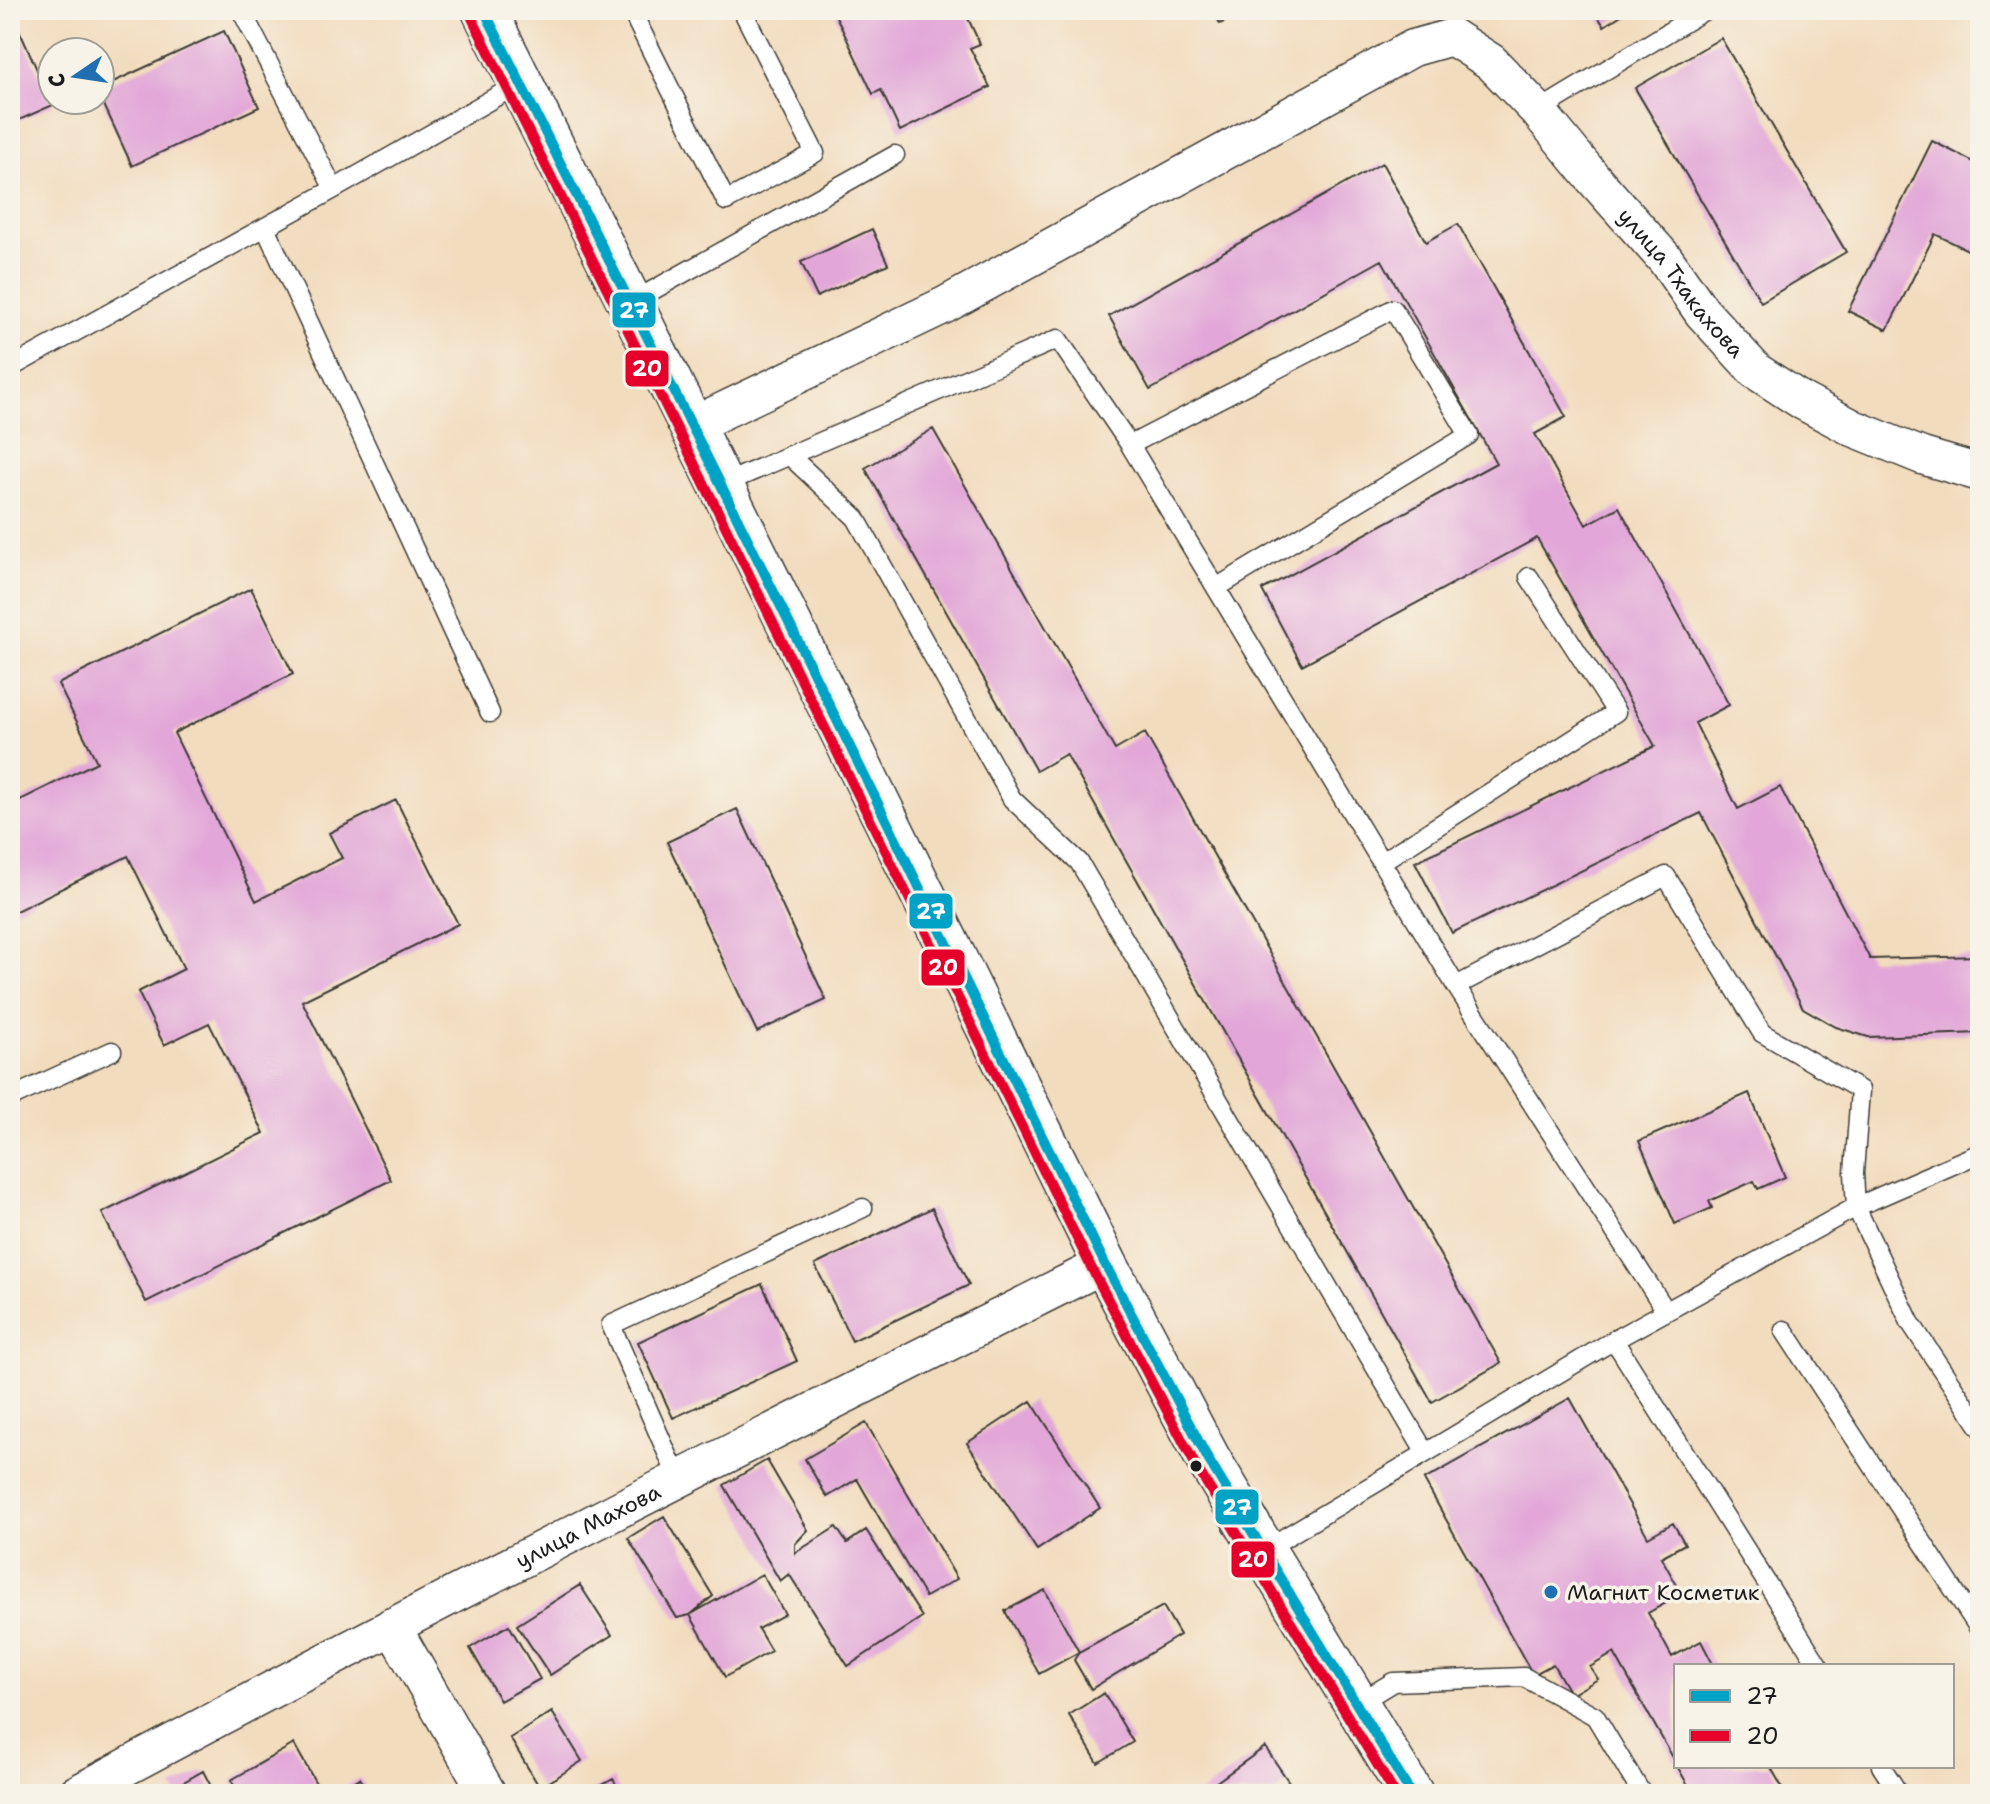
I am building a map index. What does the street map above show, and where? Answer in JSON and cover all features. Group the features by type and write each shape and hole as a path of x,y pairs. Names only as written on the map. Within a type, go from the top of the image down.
{"street":[{"path":"484,10 1105,1264 1208,1459 1411,1794"},
{"path":"691,426 945,305 1454,24"},
{"name":"улица Тхакахова","path":"1454,24 1538,111 1665,259 1702,312 1756,371 1802,401 1853,428 1922,456 1980,473"},
{"name":"улица Махова","path":"76,1794 678,1478 1105,1264"},
{"path":"392,1626 488,1794"}],"lane":[{"path":"241,10 334,189"},
{"path":"631,10 726,201 815,153 742,10"},
{"path":"1538,111 1705,10"},
{"path":"10,368 520,83"},
{"path":"630,303 895,155"},
{"path":"265,227 490,713"},
{"path":"1130,445 1393,309 1469,435 1216,588"},
{"path":"721,485 1058,339 1130,445 1456,986 1666,1311"},
{"path":"789,455 856,518 1012,799 1079,862 1425,1452"},
{"path":"1381,862 1616,712 1529,577"},
{"path":"1456,986 1666,876 1762,1033 1860,1090 1854,1173 1856,1207 1910,1322 1980,1427"},
{"path":"10,1098 112,1051"},
{"path":"1264,1550 1666,1311 1856,1207 1980,1153"},
{"path":"678,1478 611,1325 863,1208"},
{"path":"1784,1330 1980,1630"},
{"path":"1614,1340 1818,1664"},
{"path":"1357,1704 1393,1682 1524,1677 1595,1716 1642,1794"},
{"path":"1882,1768 1899,1794"}],"building":[{"path":"10,10 36,67 36,113 10,124"},
{"path":"833,10 964,10 980,44 970,48 990,87 900,131 881,90 873,94"},
{"path":"1213,10 1249,10 1220,24"},
{"path":"1594,10 1629,10 1604,26"},
{"path":"224,31 259,107 132,166 109,116 116,116 116,81"},
{"path":"1721,38 1846,252 1761,302 1635,88"},
{"path":"1932,141 1980,165 1980,256 1935,234 1887,330 1848,311"},
{"path":"1382,163 1426,242 1458,224 1566,417 1535,434 1586,525 1619,507 1729,705 1695,723 1738,809 1780,787 1870,959 1980,956 1980,1033 1868,1037 1836,1027 1803,1008 1701,813 1452,933 1415,862 1655,746 1537,538 1302,665 1262,590 1496,463 1382,260 1150,390 1109,316"},
{"path":"872,229 888,264 817,297 801,262"},
{"path":"933,429 1115,750 1145,733 1501,1363 1432,1402 1066,754 1036,771 865,468"},
{"path":"251,588 293,674 174,733 256,901 342,858 329,833 396,800 458,924 302,1001 391,1180 146,1302 102,1213 264,1133 209,1023 164,1045 138,992 184,969 128,856 10,914 10,805 97,762 58,684"},
{"path":"737,809 826,1000 757,1032 667,842"},
{"path":"1749,1093 1785,1177 1758,1189 1754,1181 1709,1201 1712,1208 1675,1224 1639,1141"},
{"path":"932,1208 969,1285 852,1341 815,1265"},
{"path":"762,1284 797,1361 673,1418 638,1342"},
{"path":"1570,1398 1648,1537 1673,1523 1685,1544 1661,1557 1682,1594 1648,1613 1672,1657 1701,1641 1713,1664 1674,1664 1674,1759 1614,1653 1590,1667 1598,1679 1571,1695 1553,1664 1533,1675 1424,1480"},
{"path":"1031,1401 1100,1508 1037,1550 967,1443"},
{"path":"866,1423 957,1579 925,1597 857,1479 827,1497 805,1459"},
{"path":"767,1460 808,1530 795,1544 795,1553 836,1527 847,1543 866,1530 922,1617 848,1666 789,1574 780,1581 724,1485"},
{"path":"664,1516 713,1596 690,1615 677,1618 628,1538"},
{"path":"762,1574 785,1614 758,1629 771,1651 725,1677 690,1615"},
{"path":"580,1585 612,1635 550,1675 517,1625"},
{"path":"1045,1590 1079,1652 1039,1674 1005,1611"},
{"path":"1163,1606 1180,1635 1091,1689 1074,1660 1079,1652"},
{"path":"509,1625 540,1679 500,1701 470,1648"},
{"path":"1104,1693 1133,1742 1098,1763 1069,1715"},
{"path":"552,1712 582,1761 540,1788 510,1738"},
{"path":"294,1744 322,1794 239,1794 231,1780"},
{"path":"1265,1747 1289,1782 1273,1794 1200,1794"},
{"path":"1678,1768 1771,1768 1786,1794 1693,1794"},
{"path":"203,1771 215,1794 177,1794 173,1788"},
{"path":"360,1778 370,1794 335,1794"},
{"path":"613,1779 621,1794 586,1794"}],"transit line":[{"name":"27","path":"484,10 1105,1264 1208,1459 1411,1794"},
{"name":"20","path":"471,16 1093,1271 1196,1466 1395,1794"}],"place":[{"name":"Магнит Косметик","path":"1551,1592"}]}
